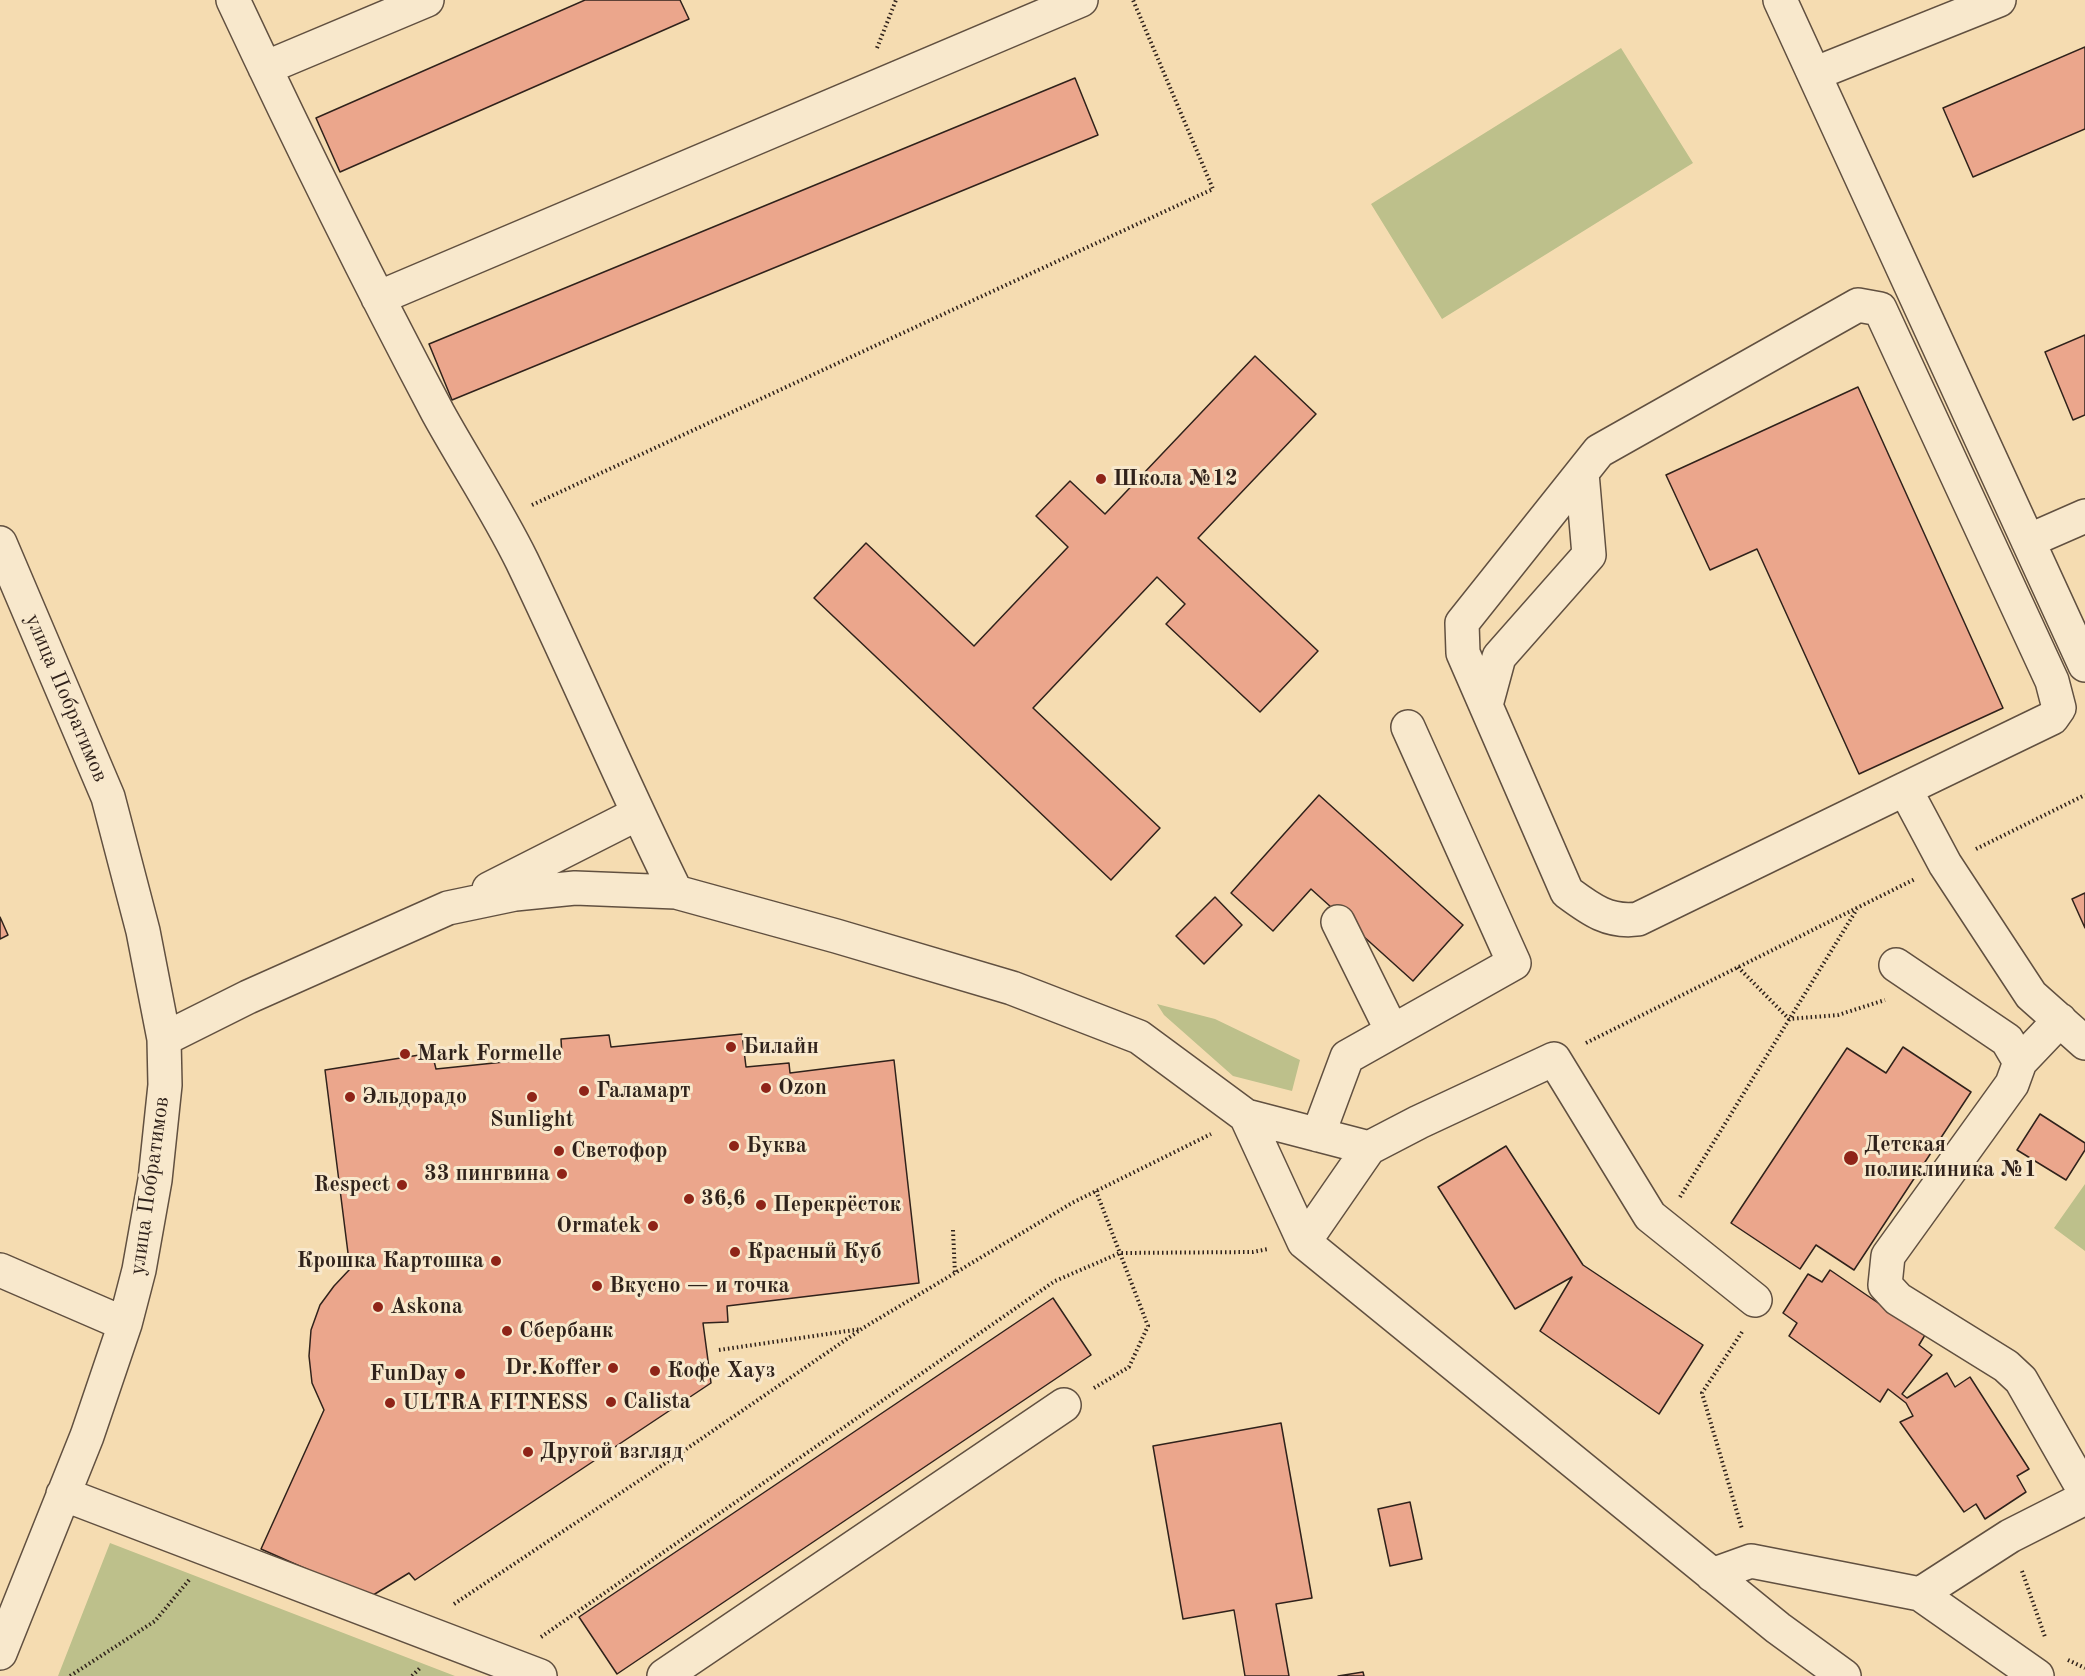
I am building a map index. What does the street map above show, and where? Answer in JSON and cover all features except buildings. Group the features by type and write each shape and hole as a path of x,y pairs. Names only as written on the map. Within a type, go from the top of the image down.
{"street":[{"path":"234,0 378,298 525,569 617,765 637,814 676,892"},
{"path":"265,68 427,0"},
{"path":"378,298 1081,0"},
{"path":"1780,0 2085,665"},
{"path":"1814,75 1999,0"},
{"path":"1858,305 1880,309 2052,681 2059,708 2052,718 1638,919 1621,921 1591,910 1567,892 1464,653 1462,623 1582,473 1599,450 1858,305"},
{"path":"1486,705 1499,657 1589,555 1582,473"},
{"path":"2028,541 2085,516"},
{"name":"улица Побратимов","path":"0,543 108,796 143,931 164,1039 165,1084 155,1180 140,1270 125,1324 87,1436 0,1653"},
{"path":"1318,1135 1347,1057 1514,963 1408,727"},
{"path":"1905,789 1945,864 2031,994 2085,1043"},
{"path":"164,1039 248,997 530,869 637,814"},
{"path":"448,908 515,894 575,888 676,892 1012,988 1139,1037 1246,1116 1369,1148"},
{"path":"1338,922 1392,1031"},
{"path":"1896,965 2007,1040 2020,1062"},
{"path":"2060,1020 2020,1062 2012,1084 1888,1256 1885,1285 1898,1299 2006,1366 2021,1380 2085,1492"},
{"path":"1304,1242 1369,1148 1554,1059 1650,1216 1755,1300"},
{"path":"1246,1116 1304,1242 1712,1575 1778,1628 1844,1676"},
{"path":"1,1272 125,1324"},
{"path":"664,1676 1064,1405"},
{"path":"63,1494 540,1676"},
{"path":"1920,1594 2010,1536 2085,1498"},
{"path":"1712,1575 1751,1561 1920,1594 2048,1666"}],"path":[{"path":"499,520 1213,189 1132,0"},
{"path":"1554,1059 2085,795"},
{"path":"1662,1226 1857,908"},
{"path":"1738,967 1789,1018 1838,1016 1928,986"},
{"path":"416,1629 863,1328 1072,1203 1246,1116"},
{"path":"1064,1405 1129,1367 1148,1326 1096,1191"},
{"path":"953,1230 955,1274"},
{"path":"504,1662 1055,1281 1120,1253 1253,1252 1304,1242"},
{"path":"1751,1561 1702,1393 1756,1310 1755,1300"},
{"path":"719,1350 863,1328"},
{"path":"2010,1536 2046,1641"},
{"path":"70,1676 155,1621 188,1582 203,1548"},
{"path":"2048,1666 2085,1668"}],"green space":[{"path":"1621,48 1693,163 1442,319 1371,204"},
{"path":"1157,1004 1215,1019 1300,1060 1292,1091 1233,1076 1164,1015"},
{"path":"2085,1184 2085,1251 2054,1228"},
{"path":"110,1543 455,1676 58,1676"}],"place":[{"name":"Школа №12","path":"1101,479"},
{"name":"Билайн","path":"731,1047"},
{"name":"Mark Formelle","path":"405,1054"},
{"name":"Ozon","path":"766,1088"},
{"name":"Галамарт","path":"584,1091"},
{"name":"Эльдорадо","path":"350,1097"},
{"name":"Sunlight","path":"532,1097"},
{"name":"Буква","path":"734,1146"},
{"name":"Светофор","path":"559,1151"},
{"name":"Детская поликлиника №1","path":"1851,1158"},
{"name":"33 пингвина","path":"562,1174"},
{"name":"Respect","path":"402,1185"},
{"name":"36,6","path":"689,1199"},
{"name":"Перекрёсток","path":"761,1205"},
{"name":"Ormatek","path":"653,1226"},
{"name":"Красный Куб","path":"735,1252"},
{"name":"Крошка Картошка","path":"496,1261"},
{"name":"Вкусно — и точка","path":"597,1286"},
{"name":"Askona","path":"378,1307"},
{"name":"Сбербанк","path":"507,1331"},
{"name":"Dr.Koffer","path":"613,1368"},
{"name":"Кофе Хауз","path":"655,1371"},
{"name":"FunDay","path":"460,1374"},
{"name":"Calista","path":"611,1402"},
{"name":"ULTRA FITNESS","path":"390,1403"},
{"name":"Другой взгляд","path":"528,1452"}]}
